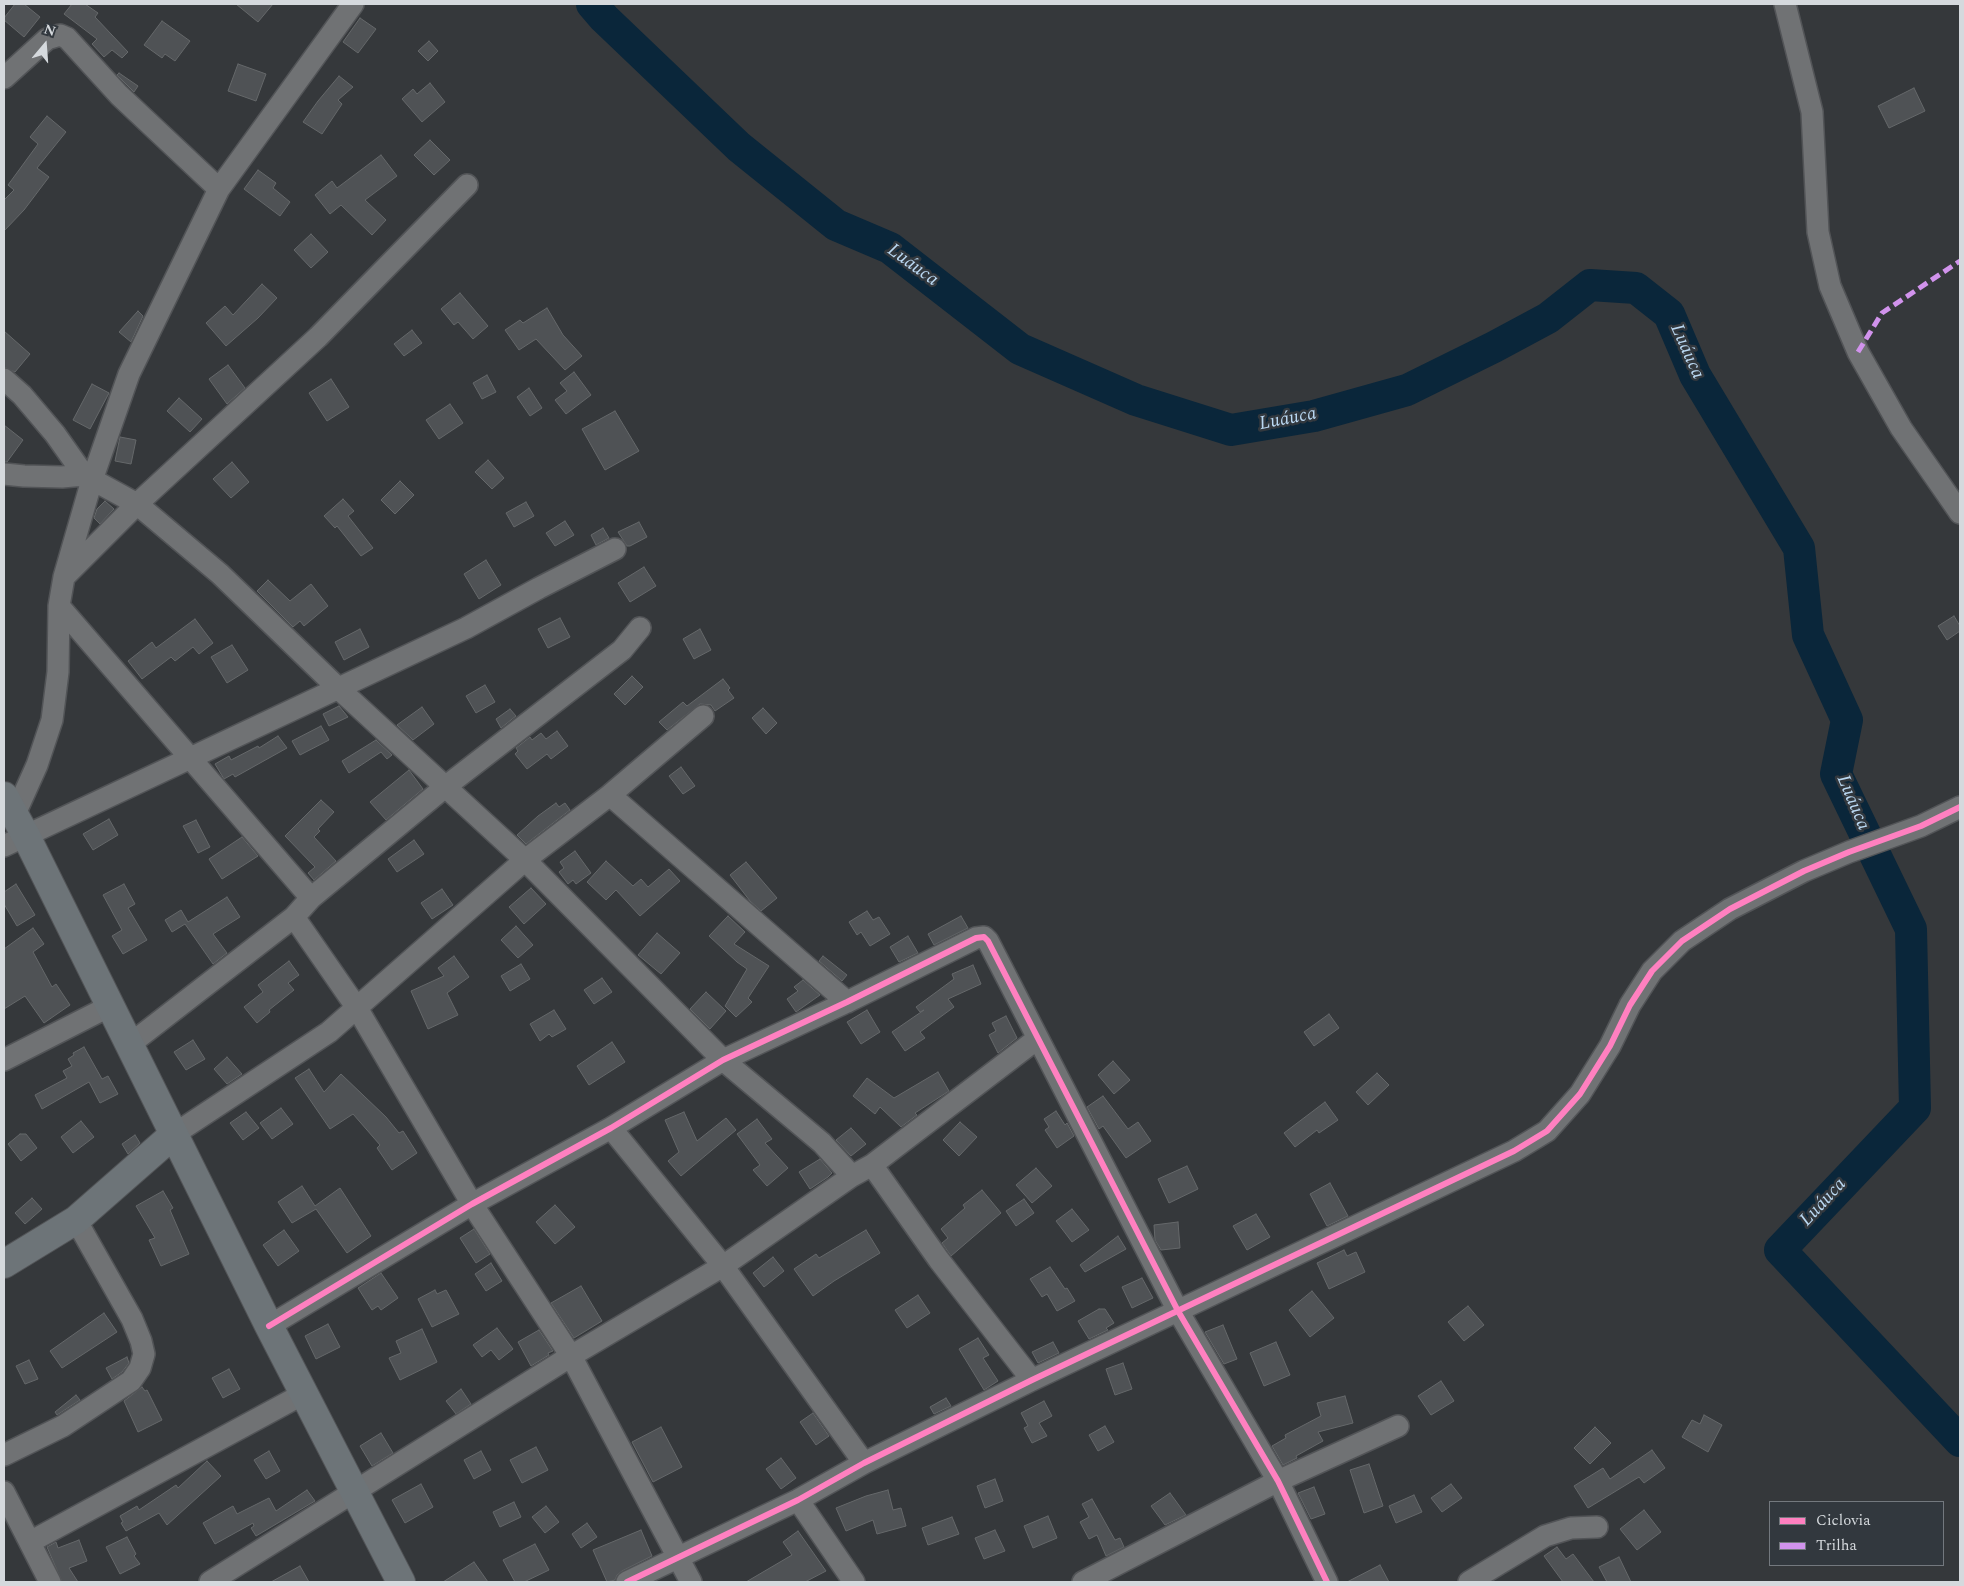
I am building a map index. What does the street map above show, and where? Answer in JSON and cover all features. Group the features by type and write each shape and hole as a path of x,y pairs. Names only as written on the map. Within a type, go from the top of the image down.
{"street":[{"path":"12,823 37,765 52,720 58,672 59,606 88,477 129,374 219,189 353,4"},
{"path":"1784,4 1812,112 1818,232 1830,286 1858,352 1896,419 1960,513"},
{"path":"4,78 47,39 60,35 67,38 118,95 219,189"},
{"path":"64,577 136,504 318,337 467,185"},
{"path":"4,379 22,395 88,477 136,504 220,574 338,688 525,860 723,1060 822,1143 852,1176"},
{"path":"4,474 88,477"},
{"path":"12,823 192,758 466,628 615,549"},
{"path":"59,606 311,898"},
{"path":"129,1045 294,917 311,898 445,787 622,650 640,628"},
{"path":"7,1255 76,1220 173,1135 329,1032 525,860 610,795 703,716"},
{"path":"610,795 847,1002"},
{"path":"627,1582 798,1500 864,1463 1032,1380 1514,1151 1547,1131 1580,1094 1610,1046 1630,1005 1652,971 1682,941 1730,909 1804,872 1849,852 1921,826 1960,807"},
{"path":"12,823 110,1006 173,1135 401,1582"},
{"path":"294,917 357,1008 472,1204 571,1356 691,1582"},
{"path":"270,1326 472,1204 611,1128 723,1060 981,937 988,941 1178,1311 1278,1481 1327,1582"},
{"path":"4,1060 110,1006"},
{"path":"210,1582 571,1356 723,1266 852,1176 872,1165 1037,1039"},
{"path":"611,1128 723,1266 864,1463"},
{"path":"872,1165 939,1260 1032,1380"},
{"path":"4,1455 63,1426 131,1381 140,1368 144,1354 132,1319 76,1220"},
{"path":"30,1542 305,1393"},
{"path":"1082,1582 1278,1481 1398,1426"},
{"path":"4,1492 50,1582"},
{"path":"798,1500 854,1582"},
{"path":"1468,1582 1545,1536 1571,1528 1597,1527"}],"building":[{"path":"15,4 24,4 40,17 24,37 4,20"},
{"path":"72,4 85,4 98,13 95,17 128,52 122,58 112,50 104,57 92,44 97,39 64,14"},
{"path":"236,4 273,4 258,22"},
{"path":"360,18 376,29 358,53 343,42"},
{"path":"162,21 190,41 175,61 165,54 162,58 144,45"},
{"path":"429,41 438,51 428,61 418,51"},
{"path":"238,64 266,74 256,101 228,91"},
{"path":"119,73 138,86 134,92 117,75"},
{"path":"339,76 353,87 338,100 342,104 322,134 303,122"},
{"path":"430,83 445,102 422,122 402,99 413,89 417,94"},
{"path":"1914,88 1925,111 1889,128 1878,106"},
{"path":"47,116 66,132 37,168 49,177 24,210 4,231 4,200 14,190 8,185 38,144 30,137"},
{"path":"430,140 450,160 434,175 414,155"},
{"path":"381,155 397,176 365,200 386,220 372,235 341,205 330,214 315,195 332,181 337,188"},
{"path":"258,170 276,183 273,188 290,202 280,216 244,189"},
{"path":"311,234 328,252 311,268 294,250"},
{"path":"262,284 277,298 258,318 226,346 206,323 225,306 233,315"},
{"path":"460,293 488,326 473,339 458,322 454,325 441,309"},
{"path":"547,308 563,335 582,356 565,370 536,339 519,350 505,330 520,320 523,323"},
{"path":"138,311 143,316 131,342 119,332"},
{"path":"412,330 422,343 404,356 394,344"},
{"path":"4,331 30,354 15,372 4,367"},
{"path":"228,365 245,388 227,404 209,379"},
{"path":"574,372 591,395 566,414 555,400 567,391 560,383"},
{"path":"487,375 496,392 482,399 473,383"},
{"path":"331,379 349,407 327,421 309,393"},
{"path":"92,384 109,393 90,429 73,420"},
{"path":"529,388 542,408 530,416 517,397"},
{"path":"179,398 202,419 190,432 167,411"},
{"path":"450,404 463,423 439,439 426,420"},
{"path":"615,411 639,451 605,470 582,429"},
{"path":"4,425 23,440 7,462 4,462"},
{"path":"120,437 136,440 131,464 115,461"},
{"path":"488,460 504,478 492,489 475,472"},
{"path":"232,462 249,482 231,498 213,479"},
{"path":"400,481 414,495 395,514 381,500"},
{"path":"343,499 354,511 348,516 373,548 361,556 337,526 335,528 324,516"},
{"path":"105,501 114,509 100,524 94,518 97,509"},
{"path":"526,502 534,516 514,527 506,513"},
{"path":"565,521 574,535 555,546 546,533"},
{"path":"639,522 647,537 627,546 618,532"},
{"path":"603,528 609,538 596,545 591,535"},
{"path":"486,560 501,585 479,599 464,574"},
{"path":"644,567 656,586 630,602 618,583"},
{"path":"268,580 290,601 311,584 328,606 304,626 300,621 293,627 257,591"},
{"path":"1954,616 1960,626 1960,631 1947,640 1938,626"},
{"path":"560,618 570,637 548,648 538,629"},
{"path":"195,619 213,643 199,654 193,647 175,661 171,657 142,679 128,661 152,642 156,648"},
{"path":"360,629 369,647 344,660 335,642"},
{"path":"700,629 711,650 694,659 683,639"},
{"path":"232,645 248,670 227,683 211,657"},
{"path":"632,676 643,687 625,705 614,694"},
{"path":"723,679 730,688 728,690 734,698 715,711 711,705 700,704 667,730 659,722 683,702 687,706"},
{"path":"485,685 495,702 476,713 466,696"},
{"path":"339,706 348,717 329,726 323,714"},
{"path":"422,707 434,724 413,740 397,725"},
{"path":"763,708 777,723 766,734 752,718"},
{"path":"510,709 516,716 501,728 496,719"},
{"path":"321,726 329,740 300,755 292,741"},
{"path":"557,731 568,746 551,759 547,754 527,769 515,754 518,751 516,748 530,737 532,740 541,733 546,739"},
{"path":"278,736 287,748 235,777 233,774 224,779 215,764 229,756 231,760 258,746 259,748"},
{"path":"376,740 392,755 387,759 381,752 349,773 342,761"},
{"path":"681,767 695,786 683,794 669,776"},
{"path":"409,770 423,789 386,820 370,802"},
{"path":"321,800 334,812 318,829 320,831 314,837 336,861 314,880 308,873 315,867 285,836"},
{"path":"556,803 559,807 565,803 570,810 526,844 517,835"},
{"path":"109,819 118,835 93,850 83,834"},
{"path":"196,820 210,847 198,853 183,826"},
{"path":"242,837 258,856 222,879 209,859"},
{"path":"414,840 424,854 397,872 388,859"},
{"path":"575,851 591,873 576,884 573,880 568,884 559,872 564,868 560,862"},
{"path":"606,861 633,886 641,879 648,887 669,869 680,881 640,916 616,890 606,900 587,882"},
{"path":"746,862 777,898 761,911 750,901 730,875"},
{"path":"16,884 35,915 17,926 4,904 4,892"},
{"path":"124,884 135,904 128,908 147,940 123,954 112,936 122,930 103,895"},
{"path":"531,888 546,904 524,924 509,907"},
{"path":"442,889 453,905 432,919 421,903"},
{"path":"227,897 240,917 213,934 227,953 213,964 185,924 172,932 165,920 181,910 188,922"},
{"path":"867,911 873,920 879,917 890,934 870,946 861,932 857,935 849,922"},
{"path":"728,916 745,932 734,944 769,966 748,998 752,1002 736,1017 725,1006 747,969 709,936"},
{"path":"961,916 968,928 934,945 928,934"},
{"path":"516,926 533,945 518,958 501,940"},
{"path":"33,928 44,944 33,952 52,987 56,984 70,1005 44,1023 25,996 4,1009 4,949"},
{"path":"657,933 680,953 661,974 638,955"},
{"path":"908,936 918,953 899,962 890,947"},
{"path":"454,956 469,977 447,993 458,1015 428,1029 411,991 444,976 438,968"},
{"path":"823,956 847,975 842,981 819,961"},
{"path":"289,961 299,975 288,983 294,990 269,1010 270,1012 257,1023 244,1007 263,992 258,985"},
{"path":"521,964 530,979 510,991 501,976"},
{"path":"973,965 981,984 948,999 954,1007 920,1032 925,1038 905,1051 892,1032 924,1010 920,1012 916,1007 954,979 952,974"},
{"path":"602,978 612,992 594,1004 584,990"},
{"path":"803,980 820,995 796,1012 787,999 798,991 794,987"},
{"path":"706,992 726,1011 710,1029 690,1009"},
{"path":"554,1010 566,1029 552,1037 549,1034 540,1041 530,1024"},
{"path":"867,1010 880,1032 861,1044 847,1022"},
{"path":"1329,1014 1339,1028 1314,1046 1304,1032"},
{"path":"1006,1016 1017,1038 998,1053 989,1035 996,1031 992,1023"},
{"path":"193,1040 205,1059 186,1070 174,1052"},
{"path":"612,1042 625,1062 589,1085 577,1066"},
{"path":"84,1047 102,1079 108,1076 118,1094 100,1103 89,1082 42,1109 35,1095 67,1078 63,1071 72,1066 68,1059 74,1055 73,1053"},
{"path":"227,1057 242,1074 227,1084 214,1069"},
{"path":"1113,1061 1130,1080 1114,1094 1098,1075"},
{"path":"309,1069 324,1092 341,1074 386,1117 399,1133 403,1131 417,1153 392,1170 377,1148 380,1145 353,1114 330,1129 295,1078"},
{"path":"938,1072 949,1091 915,1113 917,1115 901,1127 880,1107 875,1114 853,1096 867,1078 894,1098"},
{"path":"1377,1073 1389,1085 1368,1105 1356,1092"},
{"path":"1103,1096 1128,1129 1138,1122 1151,1141 1126,1158 1103,1126 1099,1129 1087,1107"},
{"path":"1325,1102 1338,1120 1319,1133 1317,1130 1295,1147 1284,1133"},
{"path":"281,1108 293,1124 272,1139 260,1123"},
{"path":"1056,1111 1065,1125 1067,1123 1074,1136 1057,1148 1045,1130 1049,1127 1044,1119"},
{"path":"246,1112 259,1128 243,1140 230,1123"},
{"path":"684,1112 697,1141 726,1118 736,1130 681,1176 668,1161 679,1152 665,1120"},
{"path":"757,1119 772,1139 765,1143 788,1168 767,1186 753,1170 760,1165 737,1134"},
{"path":"81,1121 94,1137 73,1153 61,1137"},
{"path":"960,1122 977,1137 959,1156 943,1140"},
{"path":"851,1128 866,1144 851,1156 836,1140"},
{"path":"20,1134 26,1134 37,1148 21,1161 8,1144"},
{"path":"135,1135 140,1143 128,1154 122,1144"},
{"path":"820,1159 832,1173 810,1189 799,1172"},
{"path":"1187,1166 1198,1189 1169,1203 1158,1179"},
{"path":"1036,1168 1052,1186 1032,1203 1016,1185"},
{"path":"1330,1183 1348,1216 1327,1226 1310,1194"},
{"path":"302,1186 315,1206 340,1188 371,1236 347,1253 316,1209 292,1223 278,1202"},
{"path":"982,1190 1001,1213 951,1256 942,1243 948,1238 941,1229 965,1208 963,1205"},
{"path":"163,1191 173,1208 170,1210 189,1254 161,1266 149,1240 155,1238 136,1206"},
{"path":"32,1198 42,1209 25,1224 15,1213"},
{"path":"1024,1199 1034,1213 1016,1226 1006,1211"},
{"path":"555,1205 575,1227 555,1244 536,1222"},
{"path":"1072,1209 1089,1230 1072,1242 1056,1221"},
{"path":"1256,1214 1270,1237 1247,1250 1233,1226"},
{"path":"1178,1222 1180,1248 1161,1250 1155,1240 1154,1225"},
{"path":"474,1229 490,1254 476,1263 460,1238"},
{"path":"284,1230 299,1251 278,1266 263,1245"},
{"path":"866,1230 880,1253 813,1296 794,1269 816,1254 819,1258"},
{"path":"1118,1236 1126,1249 1085,1272 1080,1265"},
{"path":"1344,1250 1347,1256 1356,1252 1365,1272 1329,1289 1317,1263"},
{"path":"773,1257 784,1271 764,1287 753,1273"},
{"path":"491,1263 502,1281 486,1291 475,1274"},
{"path":"1050,1267 1075,1301 1057,1311 1047,1294 1042,1297 1030,1279"},
{"path":"381,1273 398,1298 381,1310 378,1306 372,1310 358,1288"},
{"path":"1142,1278 1153,1298 1132,1308 1122,1287"},
{"path":"581,1286 602,1321 574,1338 551,1303"},
{"path":"435,1290 437,1294 446,1290 459,1314 432,1327 418,1299"},
{"path":"1312,1291 1334,1318 1310,1337 1289,1310"},
{"path":"918,1295 930,1313 907,1328 895,1310"},
{"path":"1468,1306 1484,1325 1464,1341 1448,1322"},
{"path":"1099,1309 1105,1309 1114,1323 1106,1328 1108,1330 1089,1339 1078,1321"},
{"path":"104,1313 117,1332 62,1368 50,1351"},
{"path":"328,1324 340,1347 316,1359 305,1336"},
{"path":"1223,1325 1237,1359 1224,1364 1205,1332"},
{"path":"497,1328 513,1349 499,1360 491,1350 482,1357 473,1345"},
{"path":"422,1329 437,1362 400,1380 389,1358 401,1353 396,1341"},
{"path":"539,1330 553,1351 531,1366 518,1342"},
{"path":"978,1338 989,1355 983,1358 998,1381 984,1390 959,1349"},
{"path":"1053,1342 1059,1353 1038,1363 1032,1352"},
{"path":"1276,1342 1290,1375 1264,1386 1250,1353"},
{"path":"127,1357 129,1363 122,1372 112,1379 106,1368"},
{"path":"29,1360 38,1379 25,1384 16,1366"},
{"path":"1123,1363 1132,1389 1115,1395 1106,1369"},
{"path":"229,1369 240,1389 223,1398 212,1378"},
{"path":"1441,1381 1454,1401 1431,1415 1418,1396"},
{"path":"142,1387 145,1391 147,1390 162,1420 138,1432 124,1401"},
{"path":"461,1389 471,1404 456,1414 446,1401"},
{"path":"76,1395 80,1400 57,1415 55,1412"},
{"path":"1345,1396 1353,1423 1318,1432 1323,1441 1283,1465 1272,1446 1286,1438 1285,1435 1321,1416 1317,1403"},
{"path":"946,1398 951,1406 934,1414 930,1407"},
{"path":"1044,1401 1052,1416 1039,1423 1047,1436 1032,1443 1024,1428 1028,1426 1021,1413"},
{"path":"813,1413 829,1436 816,1445 800,1422"},
{"path":"1704,1415 1722,1425 1708,1452 1682,1437 1692,1420 1700,1424"},
{"path":"1105,1426 1114,1442 1098,1451 1089,1435"},
{"path":"661,1427 682,1467 653,1482 632,1442"},
{"path":"1595,1427 1611,1443 1590,1464 1574,1448"},
{"path":"381,1433 393,1453 372,1466 360,1446"},
{"path":"536,1447 548,1470 522,1483 510,1460"},
{"path":"1652,1450 1665,1468 1644,1483 1639,1477 1588,1508 1574,1486 1603,1468 1610,1479"},
{"path":"269,1451 280,1471 266,1479 254,1460"},
{"path":"481,1451 491,1470 474,1479 464,1460"},
{"path":"781,1458 796,1478 781,1489 766,1469"},
{"path":"207,1461 221,1476 167,1525 159,1513 126,1531 121,1523 123,1522 120,1516 137,1506 139,1510 176,1485 178,1488"},
{"path":"1369,1464 1383,1506 1364,1513 1350,1470"},
{"path":"995,1479 1003,1501 985,1508 977,1486"},
{"path":"421,1484 433,1507 405,1523 392,1500"},
{"path":"1451,1484 1462,1498 1442,1512 1431,1498"},
{"path":"1314,1487 1325,1514 1311,1519 1298,1493"},
{"path":"307,1490 315,1501 256,1536 251,1528 254,1526 253,1523 215,1544 203,1523 233,1506 237,1514 269,1498 276,1511"},
{"path":"888,1490 893,1510 901,1508 906,1526 877,1534 873,1520 846,1531 836,1508 866,1496"},
{"path":"1170,1493 1186,1515 1165,1525 1151,1506"},
{"path":"1414,1495 1422,1512 1396,1523 1389,1506"},
{"path":"1092,1499 1115,1540 1120,1538 1124,1547 1106,1556 1097,1535 1089,1539 1080,1522 1089,1517 1082,1504"},
{"path":"514,1502 521,1517 500,1527 493,1512"},
{"path":"546,1506 559,1522 545,1533 532,1517"},
{"path":"1644,1510 1661,1532 1637,1550 1620,1529"},
{"path":"1048,1516 1057,1538 1033,1548 1024,1526"},
{"path":"952,1517 959,1534 928,1545 922,1528"},
{"path":"587,1523 597,1537 581,1548 572,1534"},
{"path":"641,1530 652,1556 622,1571 615,1580 607,1582 593,1550"},
{"path":"995,1530 1005,1551 984,1559 975,1538"},
{"path":"798,1531 826,1571 805,1582 746,1582 792,1555 783,1542"},
{"path":"127,1537 136,1554 134,1556 140,1564 120,1574 106,1547"},
{"path":"79,1540 87,1561 69,1568 78,1582 62,1582 47,1547 56,1542 58,1548"},
{"path":"535,1544 549,1570 524,1582 515,1582 503,1560"},
{"path":"1557,1547 1566,1559 1573,1554 1594,1582 1563,1582 1544,1556"},
{"path":"1619,1557 1631,1582 1607,1582 1599,1567"},
{"path":"474,1562 488,1582 443,1582"},
{"path":"1380,1565 1389,1582 1347,1582"},
{"path":"300,1566 309,1582 271,1582"}],"waterway":[{"name":"Luáuca","path":"592,4 604,18 739,147 836,225 890,248 1020,349 1136,400 1231,430 1314,416 1407,390 1548,318 1590,285 1636,288 1669,314 1695,375 1799,548 1808,635 1847,720 1836,774 1911,929 1915,1108 1780,1250 1960,1441"}],"marked path":[{"path":"1858,352 1882,313 1960,261"}],"cycle path":[{"path":"627,1582 798,1500 864,1463 1032,1380 1514,1151 1547,1131 1580,1094 1610,1046 1630,1005 1652,971 1682,941 1730,909 1804,871 1849,852 1921,826 1960,807"},
{"path":"269,1326 472,1204 611,1128 723,1060 847,1002 976,938 984,937 988,941 1178,1311 1278,1481 1327,1582"}]}
